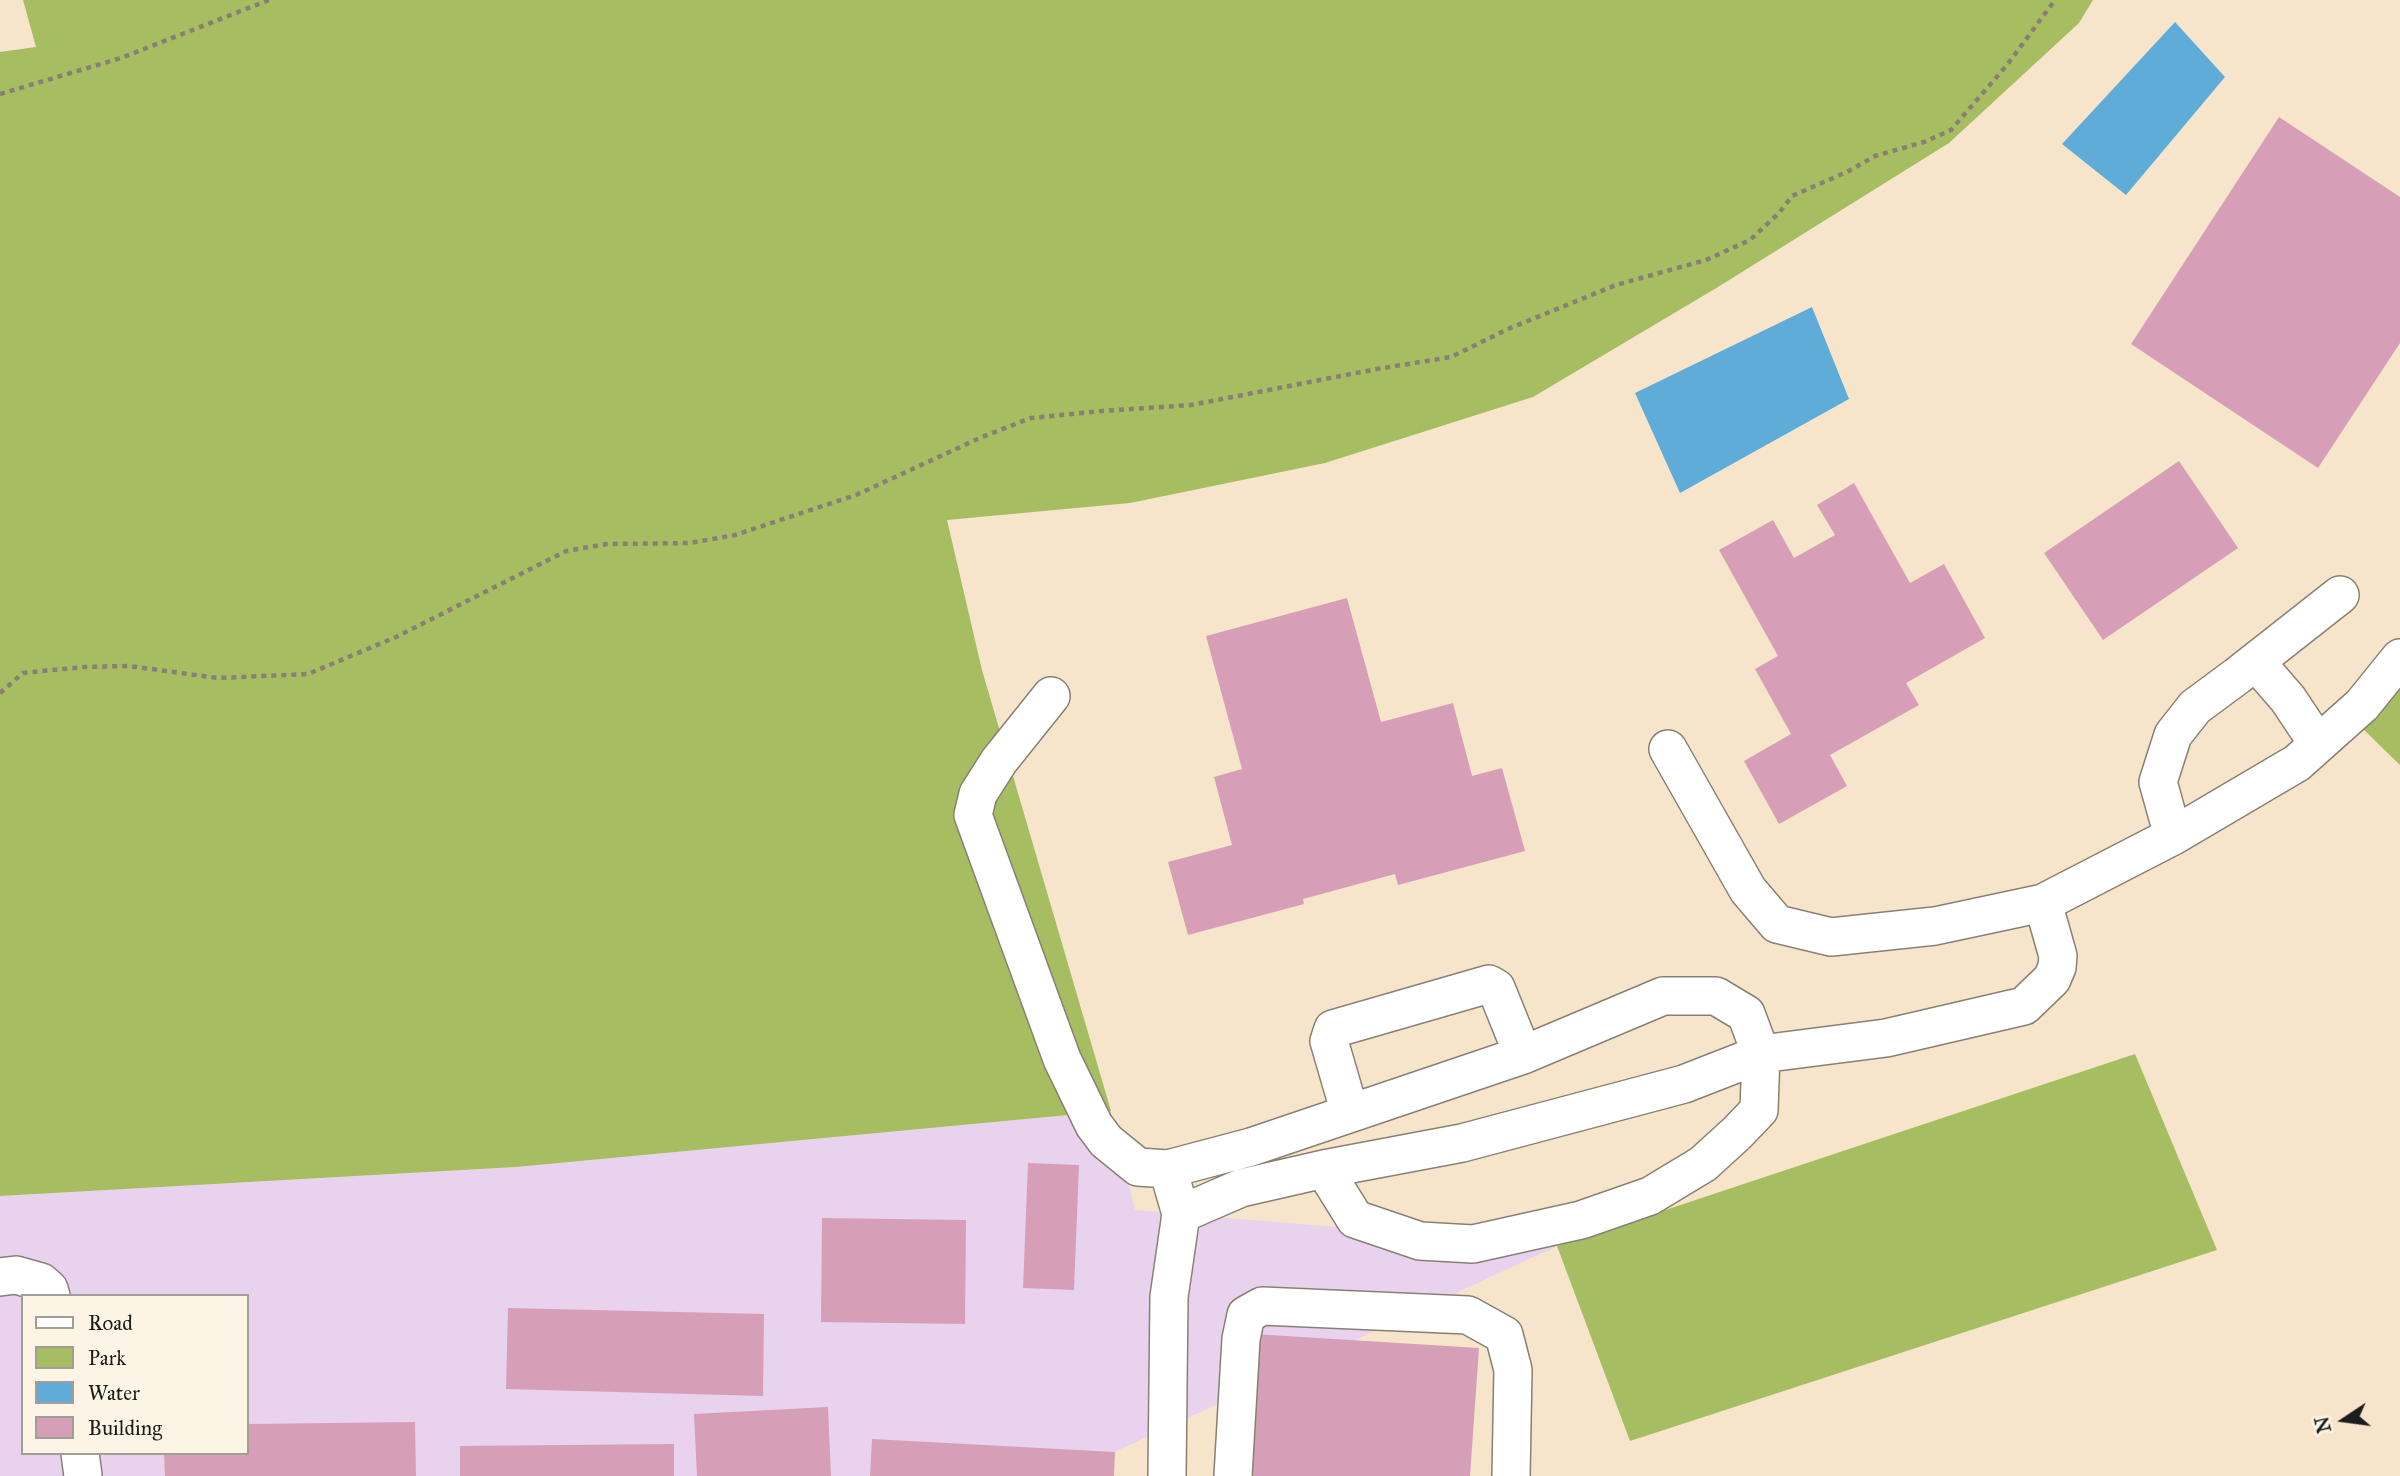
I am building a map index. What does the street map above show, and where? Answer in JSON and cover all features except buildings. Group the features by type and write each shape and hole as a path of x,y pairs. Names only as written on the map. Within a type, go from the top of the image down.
{"lane":[{"path":"2173,836 2158,782 2173,735 2195,707 2340,595"},
{"path":"1668,749 1748,890 1777,924 1831,937 1934,926 2042,903 2173,836 2297,763 2362,705 2400,658"},
{"path":"2256,662 2288,699 2318,744"},
{"path":"1051,696 999,761 978,794 973,815 1062,1059 1094,1125 1106,1141 1138,1167 1168,1169 1251,1147 1523,1055 1663,996 1716,996 1746,1014 1761,1054 1759,1110 1737,1133 1703,1164 1650,1196 1581,1220 1473,1244 1420,1241 1355,1219 1324,1170"},
{"path":"1181,1214 1241,1188 1475,1140 1684,1084 1761,1054 1886,1038 2024,1006 2052,979 2057,967 2058,957 2042,903"},
{"path":"1350,1113 1329,1041 1333,1030 1489,984 1496,988 1523,1055"},
{"path":"1167,1476 1169,1297 1181,1214 1168,1169"},
{"path":"0,1277 16,1275 41,1282 50,1289 51,1294"},
{"path":"1233,1476 1241,1339 1246,1315 1262,1306 1468,1315 1504,1335 1513,1370 1511,1476"},
{"path":"80,1455 83,1476"}],"path":[{"path":"0,94 121,58 269,0"},
{"path":"0,693 23,673 84,667 129,666 218,678 308,674 396,637 566,551 607,544 690,543 735,535 856,495 982,437 1031,418 1191,405 1451,357 1508,329 1616,285 1706,260 1750,240 1779,213 1792,196 1847,172 1875,156 1924,142 1951,130 2007,65 2055,0"}],"shaded area":[{"path":"1111,1111 1135,1210 1557,1246 1063,1476 0,1476 0,1196 516,1167"}],"green space":[{"path":"23,0 2093,0 2079,23 1949,143 1718,287 1533,397 1325,463 1130,503 947,520 982,670 1111,1111 516,1167 0,1196 0,52 36,47"},
{"path":"2400,682 2400,765 2363,729"},
{"path":"2135,1054 2217,1250 1630,1441 1557,1246"}],"water":[{"path":"2175,22 2225,77 2126,195 2062,144"},
{"path":"1812,307 1849,399 1680,493 1635,393"}]}
